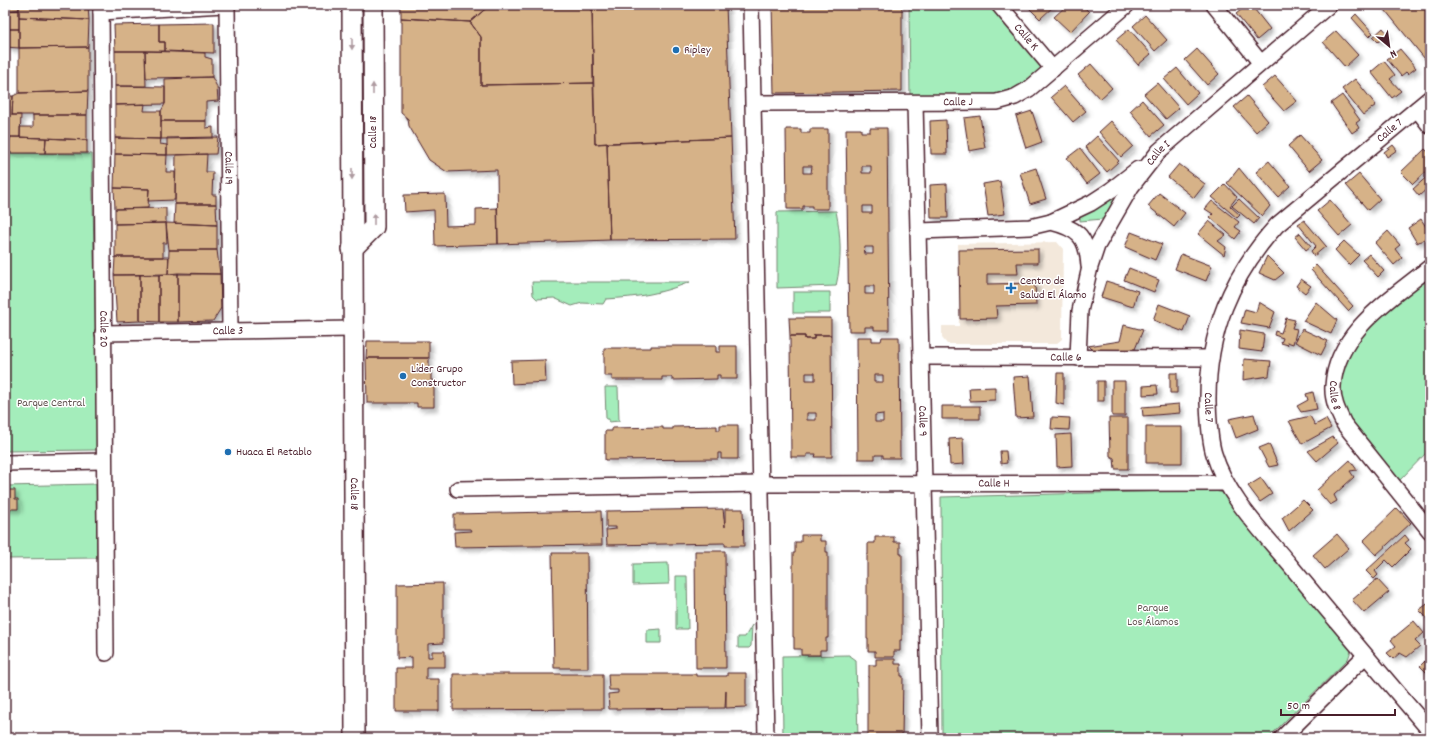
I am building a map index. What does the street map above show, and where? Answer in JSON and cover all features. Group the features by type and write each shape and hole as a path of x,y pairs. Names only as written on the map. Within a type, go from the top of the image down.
{"street":[{"path":"101,8 224,5"},
{"name":"Calle 19","path":"227,5 230,331"},
{"name":"Calle 18","path":"352,5 352,329 355,738"},
{"name":"Calle 18","path":"352,249 374,227 373,5"},
{"path":"750,5 754,103 766,738"},
{"name":"Calle K","path":"999,5 1053,69"},
{"name":"Calle J","path":"754,103 997,102 1015,97 1029,89 1127,5"},
{"path":"1214,5 1260,62"},
{"name":"Calle I","path":"1078,358 1080,311 1090,267 1097,246 1131,187 1159,151 1260,62 1329,5"},
{"name":"Calle 20","path":"101,8 106,653"},
{"name":"Calle 7","path":"1430,98 1277,225 1257,247 1239,276 1226,303 1216,332 1211,358 1208,389 1209,422 1214,454 1226,483 1246,511 1430,731"},
{"name":"Calle 9","path":"915,103 930,738"},
{"path":"1417,109 1430,126"},
{"path":"918,231 1030,227 1051,222 1091,203 1111,190 1159,151"},
{"path":"1051,222 1066,226 1077,232 1084,240 1088,249 1090,267"},
{"name":"Calle 8","path":"1430,266 1366,319 1350,341 1337,363 1333,387 1336,406 1344,424 1430,531"},
{"name":"Calle 3","path":"103,333 352,329"},
{"name":"Calle 6","path":"921,357 1211,358"},
{"path":"5,462 104,461"},
{"name":"Calle H","path":"458,489 761,484 1226,483"},
{"path":"1282,738 1366,656"}],"shaded area":[{"name":"Centro de Salud El Álamo","path":"1057,242 1063,249 1062,339 1056,344 947,344 942,338 942,326 959,326 958,244"}],"green space":[{"path":"909,5 993,5 1045,68 1013,93 910,99"},
{"name":"Parque Central","path":"5,153 92,154 98,450 5,451"},
{"path":"1114,196 1117,198 1103,219 1080,221 1080,216"},
{"path":"836,211 840,248 836,286 777,288 777,212"},
{"path":"1430,275 1430,449 1399,481 1367,444 1351,422 1341,399 1341,377 1347,357 1360,338 1376,320"},
{"path":"532,282 690,282 649,294 606,299 603,304 582,303 572,306 554,298 537,299 533,295"},
{"path":"793,292 830,292 830,313 793,313"},
{"path":"605,387 618,387 619,421 609,422 609,419 606,419"},
{"path":"96,484 97,558 5,559 5,486"},
{"name":"Parque Los Álamos","path":"1211,490 1228,496 1350,647 1351,651 1348,659 1268,738 942,738 941,497"},
{"path":"668,563 669,584 633,585 633,564"},
{"path":"676,576 687,576 688,629 676,629"},
{"path":"752,625 751,646 749,648 738,648 738,637 745,637"},
{"path":"661,629 661,643 647,643 647,630"},
{"path":"849,655 856,660 858,738 783,738 782,656"}],"building":[{"path":"5,5 19,5 19,10 5,11"},
{"path":"19,5 88,5 89,20 19,17"},
{"path":"401,5 490,5 470,22 401,18"},
{"path":"490,5 592,5 593,83 481,85 481,37 470,22"},
{"path":"592,5 726,5 731,138 595,144"},
{"path":"772,5 902,5 902,91 774,93"},
{"path":"1030,5 1055,5 1040,19 1028,7"},
{"path":"1067,5 1082,5 1089,12 1070,32 1054,17"},
{"path":"1247,5 1251,5 1270,29 1257,40 1236,14"},
{"path":"1381,5 1430,5 1429,64"},
{"path":"19,10 19,29 5,29 5,11"},
{"path":"1356,14 1373,33 1369,37 1352,18"},
{"path":"1145,15 1167,40 1155,51 1133,26"},
{"path":"19,17 89,20 88,47 19,48"},
{"path":"401,18 470,22 481,37 481,85 593,83 595,144 607,143 610,240 498,244 497,170 447,172 429,160 409,126 408,119 401,113"},
{"path":"214,23 214,53 165,51 165,42 159,42 159,24"},
{"path":"159,24 159,42 165,42 165,51 115,51 114,25"},
{"path":"1383,28 1388,34 1378,42 1373,37"},
{"path":"5,29 19,29 19,48 5,47"},
{"path":"1129,29 1151,54 1138,65 1116,40"},
{"path":"1336,31 1358,55 1345,67 1323,42"},
{"path":"88,47 88,91 19,93 19,48"},
{"path":"1197,49 1219,74 1207,85 1185,60"},
{"path":"1400,49 1416,68 1408,74 1406,72 1401,76 1387,59"},
{"path":"115,51 145,51 146,86 115,86"},
{"path":"145,51 205,53 205,57 212,59 212,77 146,78"},
{"path":"1384,61 1395,75 1390,79 1401,91 1392,98 1371,72"},
{"path":"1091,64 1112,88 1100,99 1078,75"},
{"path":"1177,68 1198,93 1186,104 1164,79"},
{"path":"1275,76 1297,101 1284,111 1262,87"},
{"path":"212,77 217,87 218,101 206,102 206,121 161,121 161,111 165,104 165,79"},
{"path":"1355,79 1376,105 1363,115 1342,89"},
{"path":"1157,83 1179,108 1166,119 1144,94"},
{"path":"115,86 165,87 165,104 115,105"},
{"path":"1064,86 1086,111 1073,122 1051,97"},
{"path":"88,91 87,115 12,115 13,96 19,93"},
{"path":"1342,95 1360,120 1356,123 1359,128 1352,133 1331,103"},
{"path":"5,96 13,96 12,115 21,115 20,137 5,137"},
{"path":"1247,96 1268,121 1256,132 1234,107"},
{"path":"1142,100 1164,125 1151,136 1130,111"},
{"path":"145,104 144,111 161,111 161,139 115,138 115,105"},
{"path":"1032,111 1042,142 1026,148 1016,116"},
{"path":"33,115 87,115 87,140 20,137 20,127 33,127"},
{"path":"980,116 985,148 969,151 964,118"},
{"path":"946,120 947,154 931,154 930,121"},
{"path":"161,121 206,121 206,128 213,127 213,138 161,139"},
{"path":"1111,121 1133,146 1121,157 1099,132"},
{"path":"870,128 887,128 889,330 874,330 874,327 865,327 865,331 849,331 846,129 861,129 861,132 870,132","holes":["862,166 871,166 871,173 862,173","863,206 872,206 872,213 863,213","865,247 873,247 873,254 864,254","865,286 874,286 874,294 865,294"]},
{"path":"786,129 801,129 801,133 810,133 810,129 828,129 828,209 812,209 812,206 803,206 803,209 787,209","holes":["803,166 812,166 811,173 803,173"]},
{"path":"1300,135 1322,160 1309,171 1288,146"},
{"path":"1097,136 1119,161 1107,172 1085,147"},
{"path":"5,137 10,137 8,153 5,153"},
{"path":"10,137 46,138 45,153 8,153"},
{"path":"218,137 216,154 167,155 167,138"},
{"path":"46,138 87,140 87,153 45,153"},
{"path":"115,138 161,139 160,144 167,145 167,155 115,154"},
{"path":"731,138 735,239 610,240 607,143"},
{"path":"1393,145 1397,150 1387,157 1384,152"},
{"path":"1080,148 1100,174 1087,184 1067,158"},
{"path":"1425,149 1430,154 1430,168 1413,184 1401,172"},
{"path":"115,154 167,155 166,172 175,172 175,200 148,201 149,189 114,188"},
{"path":"207,154 206,172 213,172 212,195 216,195 216,204 175,204 176,155"},
{"path":"1269,161 1290,186 1278,197 1256,172"},
{"path":"1179,164 1205,184 1194,198 1168,177"},
{"path":"1036,168 1046,199 1030,204 1020,173"},
{"path":"1239,168 1270,206 1262,216 1227,183"},
{"path":"1359,174 1380,199 1368,210 1346,185"},
{"path":"1430,174 1430,186 1419,196 1413,189"},
{"path":"1000,181 1005,214 988,216 983,184"},
{"path":"947,184 948,218 931,218 930,185"},
{"path":"1225,184 1237,197 1230,206 1240,215 1237,218 1212,197"},
{"path":"114,188 149,189 148,208 115,209"},
{"path":"1159,193 1185,213 1174,227 1148,206"},
{"path":"445,194 446,226 476,225 476,209 497,208 498,244 435,246 434,210 405,212 404,195"},
{"path":"1239,199 1259,218 1254,224 1232,206"},
{"path":"1330,200 1352,225 1339,236 1317,211"},
{"path":"1212,201 1239,222 1235,227 1241,231 1235,239 1210,217 1213,214 1205,209"},
{"path":"175,204 216,204 217,225 174,223"},
{"path":"166,208 166,223 115,224 115,209"},
{"path":"1421,219 1430,233 1430,236 1417,243 1408,228"},
{"path":"1304,220 1326,246 1314,256 1311,251 1316,246 1298,224"},
{"path":"1209,221 1226,235 1218,241 1226,247 1224,255 1198,234"},
{"path":"166,223 167,243 163,243 163,257 115,257 115,224"},
{"path":"166,223 217,225 217,250 169,250"},
{"path":"1388,231 1400,245 1395,249 1402,258 1394,265 1375,243"},
{"path":"1131,232 1162,244 1155,260 1125,247"},
{"path":"1300,233 1311,246 1306,250 1295,237"},
{"path":"1344,241 1359,255 1349,265 1335,250"},
{"path":"1038,249 1038,263 1017,263 1018,274 987,274 987,284 1035,283 1036,305 996,306 997,318 960,319 959,250"},
{"path":"169,250 217,250 220,274 168,274"},
{"path":"1181,254 1212,266 1206,281 1175,269"},
{"path":"1369,254 1384,271 1378,277 1362,260"},
{"path":"1267,256 1284,273 1275,280 1259,273"},
{"path":"115,257 169,257 168,274 114,275"},
{"path":"1316,265 1353,306 1348,311 1311,270"},
{"path":"1129,268 1159,280 1154,292 1124,280"},
{"path":"178,273 178,322 159,322 159,275"},
{"path":"178,273 220,274 221,308 213,321 178,322"},
{"path":"114,275 140,275 140,321 117,322"},
{"path":"140,275 159,275 159,322 140,321"},
{"path":"1301,279 1311,286 1305,293 1296,286"},
{"path":"1106,281 1138,291 1133,307 1101,297"},
{"path":"1259,302 1275,312 1269,328 1241,323 1245,309 1256,312"},
{"path":"1316,302 1337,320 1331,334 1303,321"},
{"path":"1159,304 1190,316 1184,332 1153,320"},
{"path":"789,318 831,318 831,335 814,335 814,339 805,339 805,336 790,336"},
{"path":"1286,318 1295,320 1292,328 1297,329 1293,344 1287,342 1288,345 1281,343 1283,338 1274,335 1275,331 1281,333"},
{"path":"1124,325 1143,330 1135,349 1094,352 1088,346 1120,341"},
{"path":"1302,329 1328,341 1321,355 1295,342"},
{"path":"1240,330 1264,334 1262,352 1239,349"},
{"path":"814,335 831,335 832,457 815,457 816,454 807,454 807,457 791,457 790,336 805,336 805,339 814,339","holes":["806,373 815,373 815,380 806,380","807,413 816,413 816,420 807,420"]},
{"path":"857,337 872,337 872,341 881,341 882,337 899,337 900,458 883,458 883,455 875,455 875,459 858,459","holes":["874,375 883,375 883,382 874,382","883,414 883,422 875,422 875,415"]},
{"path":"367,341 429,341 429,358 366,358"},
{"path":"651,346 716,346 716,352 720,352 720,346 737,346 737,379 720,379 720,375 717,375 717,379 672,380 672,377 662,377 662,380 612,380 612,376 604,376 604,348 651,348"},
{"path":"366,358 429,358 429,372 431,373 431,381 434,380 434,407 417,407 417,403 367,403"},
{"path":"1244,359 1271,361 1269,376 1243,380"},
{"path":"545,360 546,382 512,384 511,361"},
{"path":"1057,373 1064,373 1064,405 1056,403"},
{"path":"1170,373 1177,373 1177,393 1170,393"},
{"path":"1030,376 1033,417 1016,418 1013,377"},
{"path":"1097,381 1104,381 1104,401 1097,401"},
{"path":"1112,381 1125,381 1125,416 1112,416"},
{"path":"1157,385 1158,394 1143,395 1143,386"},
{"path":"995,387 995,400 970,401 969,388"},
{"path":"1313,392 1317,409 1301,412 1297,406 1308,400 1306,394"},
{"path":"1179,404 1180,413 1143,416 1142,407"},
{"path":"942,406 980,406 980,419 942,419"},
{"path":"1254,414 1258,429 1236,438 1229,419"},
{"path":"1310,416 1315,425 1326,419 1331,428 1302,444 1289,421"},
{"path":"1052,417 1070,418 1069,430 1051,429"},
{"path":"1109,418 1128,418 1128,469 1115,469 1114,458 1110,456"},
{"path":"720,425 738,425 738,459 721,459 721,453 718,453 718,459 605,460 605,431 612,431 612,428 663,427 663,429 673,429 673,427 717,426 717,430 720,430"},
{"path":"1146,427 1182,427 1182,463 1146,463"},
{"path":"1071,434 1072,466 1057,467 1056,435"},
{"path":"1333,437 1338,443 1317,461 1308,451"},
{"path":"963,438 964,464 950,465 949,439"},
{"path":"1269,444 1278,465 1269,467 1259,448"},
{"path":"1000,451 1006,451 1007,463 1001,464"},
{"path":"1350,460 1357,470 1350,471 1354,477 1334,495 1337,501 1330,505 1317,490"},
{"path":"1261,478 1272,494 1260,502 1248,486"},
{"path":"5,490 15,490 15,499 18,499 18,509 5,509"},
{"path":"1303,500 1313,510 1289,531 1282,518"},
{"path":"1397,508 1411,523 1376,555 1363,541"},
{"path":"723,509 725,527 725,509 743,509 744,546 725,546 725,543 607,545 606,530 616,529 616,527 606,527 606,511"},
{"path":"601,511 602,545 455,547 454,532 471,531 470,529 454,529 454,514"},
{"path":"1337,534 1349,548 1325,569 1313,555"},
{"path":"801,535 820,535 820,541 826,541 826,552 828,552 828,638 826,638 826,650 820,650 820,655 801,655 801,649 794,649 793,553 795,553 795,542 801,542"},
{"path":"1405,535 1409,540 1405,543 1411,549 1393,567 1386,560 1375,571 1378,575 1374,579 1366,571"},
{"path":"875,537 894,537 894,542 900,542 900,554 902,554 902,640 900,640 900,651 894,651 894,657 875,657 875,651 868,651 867,555 868,543 875,543"},
{"path":"695,551 725,551 726,668 696,668"},
{"path":"552,553 587,553 588,668 554,668"},
{"path":"1377,579 1389,592 1364,613 1352,600"},
{"path":"443,583 443,643 428,644 428,657 432,657 432,651 445,651 445,667 426,667 426,679 439,679 439,711 396,711 396,668 412,668 412,657 397,658 397,584"},
{"path":"1430,602 1430,621 1419,610"},
{"path":"1414,621 1424,633 1415,641 1420,646 1407,657 1400,653 1393,659 1387,653 1396,646 1391,640"},
{"path":"1430,656 1430,674 1429,675 1420,666"},
{"path":"876,659 895,659 895,664 901,664 901,676 903,676 902,738 868,738 869,665 876,665"},
{"path":"727,673 746,673 746,707 726,708 726,690 725,708 609,709 608,694 618,693 618,690 609,690 608,674 696,674 696,676 727,676"},
{"path":"453,674 603,674 603,709 453,710"}],"place":[{"name":"Ripley","path":"676,50"},
{"name":"Centro de Salud El Álamo","path":"1011,288"},
{"name":"Lider Grupo Constructor","path":"403,376"},
{"name":"Huaca El Retablo","path":"228,452"}]}
